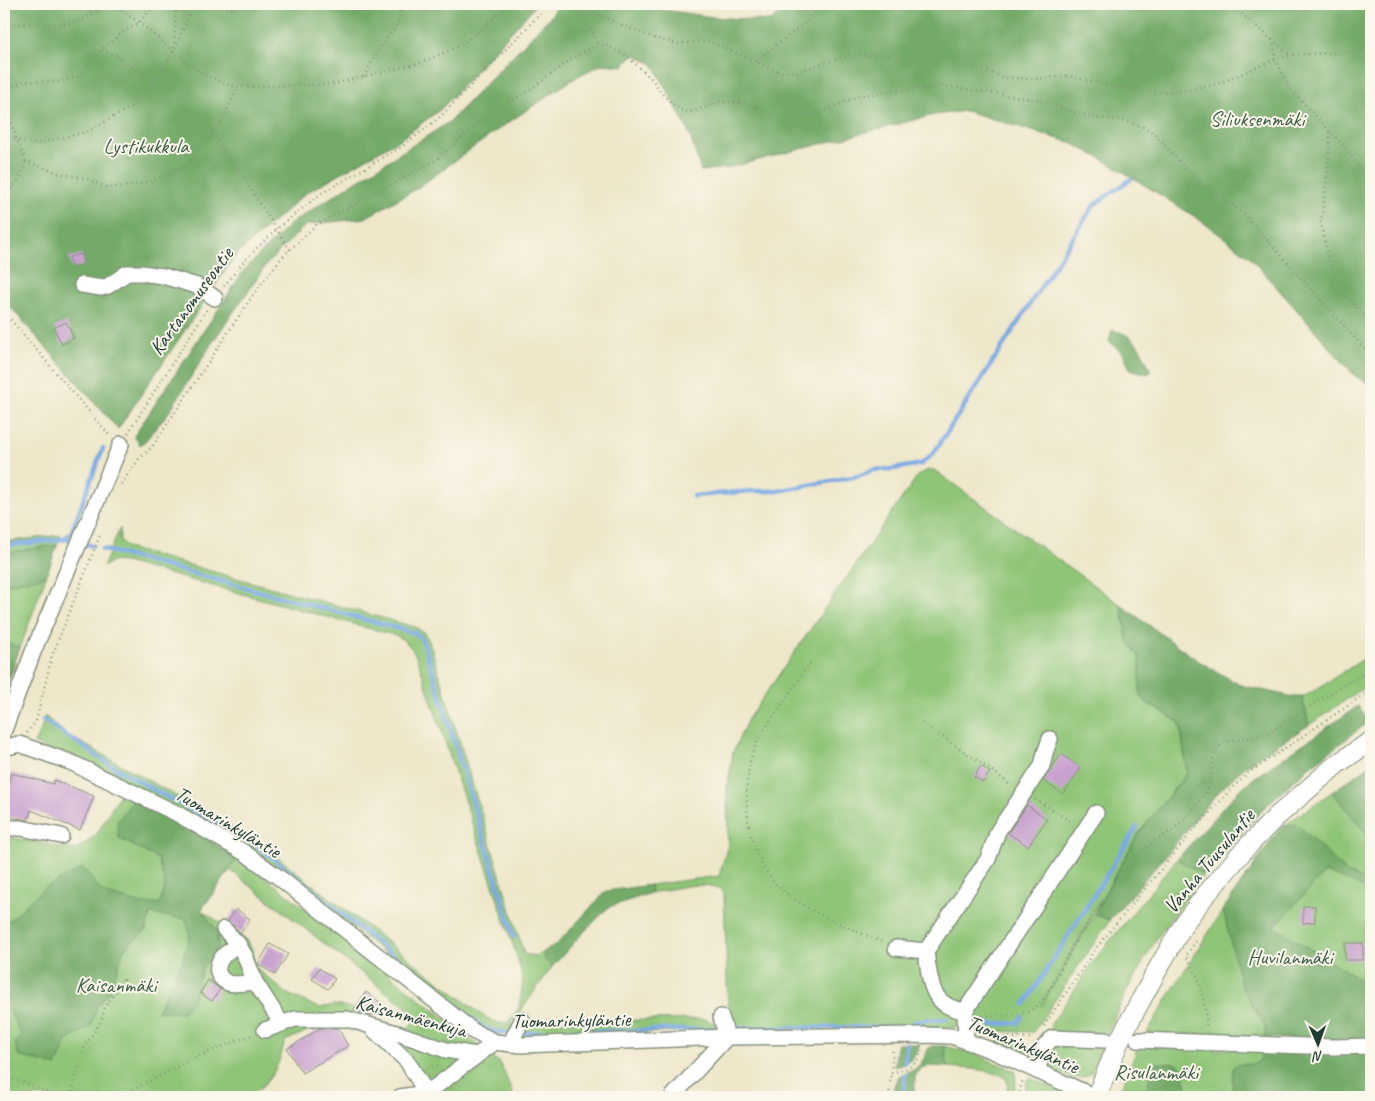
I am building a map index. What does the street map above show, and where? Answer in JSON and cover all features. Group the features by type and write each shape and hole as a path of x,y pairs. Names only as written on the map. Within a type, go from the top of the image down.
{"main road":[{"name":"Vanha Tuusulantie","path":"1096,1097 1121,1037 1185,922 1204,897 1243,851 1275,818 1337,764 1371,741"}],"street":[{"path":"82,285 101,288 108,286 127,273 140,273 164,276 197,286 215,298"},
{"path":"4,730 33,652 121,444"},
{"path":"966,1014 952,1010 939,999 931,981 926,951 988,859 998,831 1042,766 1050,740"},
{"path":"4,748 19,744"},
{"name":"Tuomarinkyläntie","path":"19,744 70,762 176,813 244,853 282,879 474,1031 495,1042 521,1045 726,1038 951,1036 1031,1068 1096,1097"},
{"path":"966,1041 966,1014 1096,812"},
{"path":"4,828 22,828 61,836"},
{"path":"224,929 238,944 255,982 282,1024"},
{"path":"238,944 220,960 217,968 219,974 222,980 229,984 255,982"},
{"path":"896,948 926,951"},
{"path":"672,1097 726,1038 721,1017"},
{"name":"Kaisanmäenkuja","path":"265,1030 295,1019 347,1019 446,1050 476,1056 495,1042"},
{"path":"510,1044 522,1020"},
{"path":"367,1024 407,1060 428,1095"},
{"path":"1031,1068 1052,1038 1106,1040"},
{"path":"1138,1040 1335,1047 1371,1046"},
{"path":"406,1097 428,1095 476,1056"}],"path":[{"path":"4,25 68,25 85,18 102,4"},
{"path":"114,4 187,64 226,85 238,87 333,84 420,63 461,45 504,8 515,4"},
{"path":"4,89 24,81 57,82 78,76 102,49 126,30 139,23 155,4"},
{"path":"173,52 176,4"},
{"path":"4,137 35,144 87,132 134,104 158,79 173,52 192,4"},
{"path":"217,4 232,8 238,4"},
{"path":"364,77 376,54 398,23 402,4"},
{"name":"Kartanomuseontie","path":"121,444 215,298 245,260 276,229 322,193 404,146 440,117 550,4"},
{"path":"555,4 580,13 595,14 654,38 670,42 679,44 700,40 710,42 786,73 840,58 862,55 897,56 943,60 978,67 1002,77 1068,76 1135,92 1161,92 1183,91 1220,83 1290,55 1371,51"},
{"path":"572,4 592,31 598,44"},
{"path":"756,61 808,20 821,4"},
{"path":"1230,4 1290,55"},
{"path":"1272,39 1276,59 1288,86 1349,152 1371,187"},
{"path":"119,487 139,459 152,447 257,289 290,250 316,226 435,161 472,128 535,86 574,57 598,44 608,46 626,56 653,80 663,95 680,110 692,112 719,102 742,102 771,114 817,114 861,95 944,86 1039,100 1093,118 1122,120 1144,127 1156,135 1192,176 1244,214 1371,356"},
{"path":"102,49 117,56 130,66 158,79"},
{"path":"26,161 58,173 84,178 109,188 137,185 174,173 194,157 206,138 220,125 238,87"},
{"path":"4,99 26,161 19,180 4,196"},
{"path":"213,131 290,250"},
{"path":"1330,132 1322,222 1327,255 1345,295 1371,323"},
{"path":"4,312 112,439 121,444"},
{"path":"19,744 36,721 52,656 101,532"},
{"path":"810,663 759,738 753,752 748,773 747,815 757,851 765,869 775,883 808,907 896,948"},
{"path":"966,1014 1020,1013 1035,1007 1043,999 1074,942 1127,868 1141,851 1180,823 1207,790 1216,751 1223,744 1234,740 1254,738 1266,734 1371,668"},
{"path":"1042,1030 1096,948 1192,832 1234,786 1250,772 1371,690"},
{"path":"922,723 997,774 1015,789 1025,792 1084,831"},
{"path":"1196,941 1186,956 1196,974 1204,997 1208,1042"},
{"path":"71,1097 84,1048 101,1021 105,1007 125,978"},
{"path":"119,1097 198,1056 265,1030"},
{"path":"891,1073 909,1068 915,1064 920,1056 925,1035"},
{"path":"889,1097 894,1036"},
{"path":"1018,1097 1031,1068"},
{"path":"1322,1078 1331,1073 1336,1080"},
{"path":"4,1075 60,1097"}],"green space":[{"name":"Lystikukkula","path":"4,4 537,4 441,109 402,138 306,193 236,255 118,429 4,300"},
{"name":"Siliuksenmäki","path":"558,4 649,4 649,8 713,17 771,21 791,4 1371,4 1371,385 1355,376 1249,256 1197,218 1106,161 1069,142 966,111 934,115 727,168 701,171 688,130 653,64 633,54 624,66 602,64 578,76 503,126 416,189 365,218 306,225 267,264 214,340 169,412 140,445 134,436 245,269 291,223 449,122 552,15"},
{"path":"1112,330 1127,336 1138,345 1151,372 1147,374 1130,369 1123,353 1109,342"},
{"path":"928,470 934,470 1121,605 1128,641 1140,658 1140,695 1146,702 1180,723 1187,773 1139,833 1041,1006 1095,914 1110,920 1033,1032 977,1031 974,1027 743,1030 737,1028 733,1024 728,1012 724,894 721,889 712,886 695,885 651,893 650,885 719,876 728,845 727,789 733,752 748,719 918,475"},
{"path":"120,528 120,540 127,548 415,627 424,633 429,641 524,954 536,956 543,952 545,960 552,967 512,1023 513,1027 508,1031 497,1035 479,1027 268,861 34,743 41,730 45,716 66,734 256,841 485,1017 496,1023 507,1023 519,1008 523,981 517,957 418,661 410,647 397,636 125,562 112,561 103,567"},
{"path":"61,535 4,692 4,542"},
{"path":"57,545 46,576 4,585 4,553"},
{"path":"1121,605 1197,660 1240,685 1293,697 1302,697 1309,725 1273,747 1229,781 1110,920 1095,914 1106,892 1139,833 1187,773 1180,723 1146,702 1140,695 1140,658 1128,641"},
{"path":"4,642 20,647 4,692"},
{"path":"1371,654 1371,683 1309,725 1302,697"},
{"path":"1358,706 1370,721 1308,768 1265,807 1203,875 1177,859 1238,791"},
{"name":"Huvilanmäki","path":"1371,765 1371,1040 1147,1033 1223,910 1280,828"},
{"path":"1371,765 1371,838 1370,838 1332,792"},
{"name":"Kaisanmäki","path":"120,794 207,838 270,881 501,1064 514,1097 444,1097 443,1094 406,1072 376,1034 332,1020 285,1041 272,1075 261,1087 245,1097 8,1097 4,1078 4,836 76,850 96,835","holes":["230,870 417,1016 407,1030 370,1022 349,1007 334,1005 319,1008 286,993 254,966 252,949 246,940 201,910"]},
{"path":"132,801 207,838 237,859 201,910 217,931 218,947 202,969 193,1000 183,1012 157,1011 181,964 190,935 186,919 150,914 146,930 124,949 111,988 97,1007 91,1026 67,1041 56,1066 19,1056 15,1043 21,1035 4,999 4,922 10,920 43,889 83,868 103,893 143,904 160,903 165,886 158,859 119,838 117,822"},
{"path":"1297,824 1347,873 1371,882 1371,890 1325,872 1274,927 1371,986 1371,1040 1265,1038 1265,1026 1242,988 1223,910 1280,828"},
{"path":"1177,859 1203,875 1157,938 1126,992 1107,1035 1052,1033 1050,1031 1051,1024 1099,954"},
{"path":"650,885 651,893 609,907 552,967 545,960 543,952 557,944 606,891"},
{"path":"705,1019 714,1023 717,1030 528,1038 521,1035 528,1023 534,1022"},
{"path":"994,1042 1023,1042 1027,1050 1021,1057 993,1044"},
{"path":"898,1044 920,1044 911,1060 894,1067 897,1046"},
{"path":"931,1046 945,1046 947,1067 932,1066 920,1068 915,1077 915,1097 893,1097 896,1080 902,1074 916,1068 923,1061"},
{"path":"945,1046 975,1054 1015,1071 1016,1083 1013,1097 1005,1097 1008,1085 1006,1078 992,1072 947,1067"},
{"name":"Risulanmäki","path":"1138,1046 1263,1051 1371,1097 1118,1097"},
{"path":"1055,1047 1103,1048 1091,1073 1081,1078 1075,1078 1048,1068 1047,1063 1050,1050"},
{"path":"1263,1051 1371,1052 1371,1097 1232,1097 1233,1067 1259,1061"},
{"path":"1157,1063 1176,1064 1181,1067 1190,1097 1144,1097 1153,1067"},
{"path":"1030,1078 1060,1091 1066,1097 1024,1097 1027,1080"}],"building":[{"path":"82,254 84,265 72,268 69,257"},
{"path":"66,322 74,338 62,344 54,328"},
{"path":"1061,754 1081,768 1063,794 1043,781"},
{"path":"981,766 990,772 983,782 974,777"},
{"path":"11,773 53,784 54,780 94,796 80,830 31,810 28,820 4,816 4,793 6,793"},
{"path":"1027,805 1047,819 1028,846 1008,833"},
{"path":"1303,906 1315,906 1315,922 1303,923"},
{"path":"236,909 250,919 241,933 228,921"},
{"path":"1345,943 1363,943 1363,960 1345,960"},
{"path":"270,944 288,954 275,975 258,964"},
{"path":"319,968 335,979 328,989 312,979"},
{"path":"208,980 220,989 212,1001 200,993"},
{"path":"366,992 381,1003 372,1016 354,1010"},
{"path":"321,1028 338,1028 348,1046 302,1073 287,1049"}],"waterway":[{"path":"693,496 752,491 778,491 858,476 873,470 921,464 933,454 1094,205 1131,179"},
{"path":"64,539 71,533 103,448"},
{"path":"4,546 64,539 75,541"},
{"path":"86,544 92,546"},
{"path":"102,549 415,633 421,638 514,937"},
{"path":"43,720 112,766 254,843 481,1026 490,1030 507,1033"},
{"path":"1025,1004 1137,827"},
{"path":"977,1025 1018,1023 1022,1017"},
{"path":"906,1028 919,1021 947,1019"},
{"path":"739,1028 906,1027"},
{"path":"522,1033 715,1029"},
{"path":"905,1063 907,1043"},
{"path":"904,1097 905,1075"}]}
